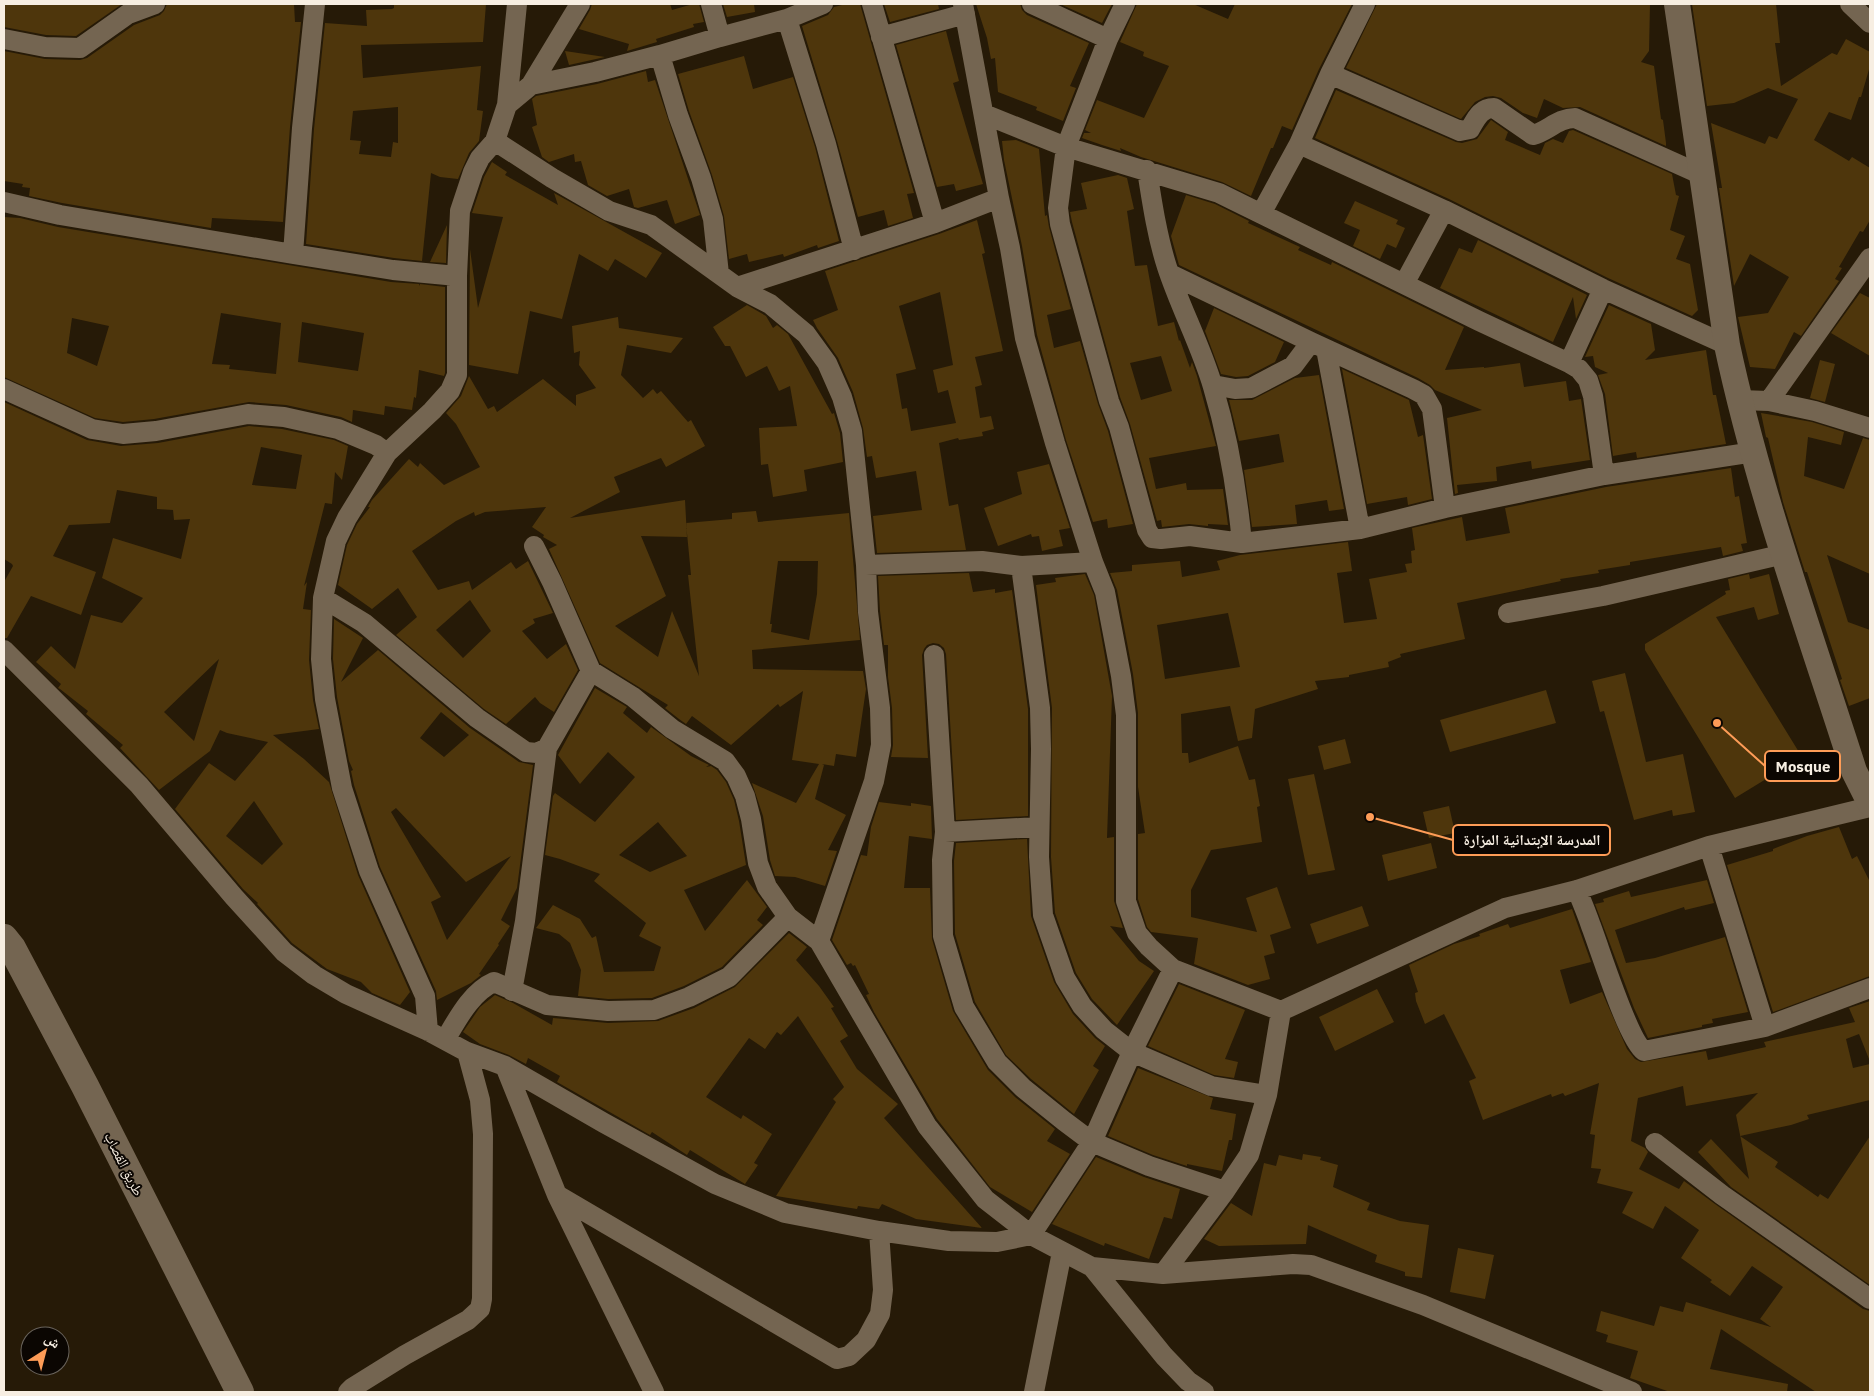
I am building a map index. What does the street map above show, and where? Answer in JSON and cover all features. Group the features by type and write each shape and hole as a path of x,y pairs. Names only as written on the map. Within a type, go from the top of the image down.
{"main road":[{"name":"طريق القصاب","path":"4,938 12,948 85,1086 240,1392"}],"street":[{"path":"4,39 45,46 80,48 128,14 155,4"},
{"path":"293,254 302,128 315,4"},
{"path":"428,1030 425,996 370,870 342,788 325,699 322,659 323,598 336,541 346,518 387,454 444,398 450,391 457,375 457,276 460,211 473,172 480,158 494,141 507,105 517,4"},
{"path":"507,105 531,85 580,4"},
{"path":"711,4 720,37"},
{"path":"531,85 660,56 787,19 823,4"},
{"path":"872,4 935,223"},
{"path":"1032,4 1108,39"},
{"path":"1125,4 1108,39 1066,147 1058,208 1060,224 1148,535 1152,538 1190,536 1242,543 1360,529 1445,508 1604,475 1754,452"},
{"path":"1262,212 1299,144 1330,74 1366,4"},
{"path":"881,37 964,9 1010,248 1025,338 1055,443 1104,592 1121,676 1126,715 1126,901 1137,933 1173,969 1281,1011 1505,908 1577,890 1869,796 1854,771 1784,554 1739,400 1727,345 1677,4"},
{"path":"1850,4 1870,23"},
{"path":"787,19 826,144 854,250"},
{"path":"660,56 713,219 719,274"},
{"path":"1330,74 1460,131 1470,129 1480,112 1487,108 1494,108 1533,135 1543,133 1555,123 1567,118 1575,118 1702,175"},
{"path":"984,114 1066,147 1219,193 1262,212 1579,369 1588,380 1593,396 1604,475"},
{"path":"494,141 552,178 610,211 650,225 737,287 770,304 806,334 827,363 842,397 852,431 866,565 868,612 880,708 881,745 874,781 819,941"},
{"path":"1299,144 1444,210 1604,289 1727,345"},
{"path":"1147,170 1157,225 1170,274 1213,385 1237,492 1242,543"},
{"path":"737,287 935,223 999,198"},
{"path":"4,202 60,216 393,270 457,276"},
{"path":"1404,284 1444,210"},
{"path":"1769,401 1868,266"},
{"path":"1170,274 1413,389 1424,396 1432,409 1445,508"},
{"path":"1568,363 1604,289"},
{"path":"1213,385 1235,389 1251,388 1293,366 1318,345"},
{"path":"1318,345 1360,529"},
{"path":"4,389 92,429 123,434 248,414 284,417 338,429 376,445 387,454"},
{"path":"1739,400 1769,401 1816,411 1870,428"},
{"path":"534,546 592,671 633,697 672,729 725,761 736,776 745,796 758,863 768,887 788,916 819,941 928,1126 985,1199 1031,1235 1092,1268 1164,1356 1188,1381 1204,1392"},
{"path":"1508,613 1603,596 1784,554"},
{"path":"866,565 982,561 1021,566 1093,562"},
{"path":"1021,566 1040,708 1041,749 1038,827 1043,915 1064,978 1082,1006 1104,1030 1132,1052 1212,1086 1267,1095"},
{"path":"323,598 364,624 477,718 526,752 537,753 547,748"},
{"path":"4,650 139,785 234,897 284,952 314,975 346,994 428,1030 467,1052 505,1066 715,1184 785,1213 879,1231 949,1241 997,1242 1031,1235 1092,1142 1132,1052 1173,969"},
{"path":"934,655 944,832 942,868 943,936 964,1007 997,1062 1036,1099 1092,1142 1149,1166 1225,1191"},
{"path":"512,991 526,921 547,748 592,671"},
{"path":"944,832 1038,827"},
{"path":"1709,846 1765,1027"},
{"path":"1577,890 1622,1012 1640,1048 1644,1051 1765,1027 1870,988"},
{"path":"445,1040 467,1004 494,982 547,1005 608,1011 654,1010 689,997 729,977 788,916"},
{"path":"1163,1274 1225,1191 1249,1154 1267,1095 1281,1011"},
{"path":"348,1392 404,1355 468,1320 480,1309 482,1299 483,1134 480,1100 467,1052"},
{"path":"505,1066 557,1195 654,1392"},
{"path":"1655,1143 1722,1195 1870,1299"},
{"path":"557,1195 837,1358 848,1356 866,1340 880,1314 882,1290 879,1231"},
{"path":"1034,1392 1062,1252"},
{"path":"1092,1268 1163,1274 1311,1264 1423,1305 1632,1392"}],"building":[{"path":"4,4 122,4 76,36 46,35 4,27"},
{"path":"167,4 294,4 295,22 301,22 290,127 283,222 212,218 211,228 29,196 30,188 22,187 23,184 4,181 4,51 45,59 80,60 87,58 134,25 160,15"},
{"path":"394,4 486,4 483,42 361,45 363,78 481,66 477,110 483,111 479,141 469,153 458,179 440,177 431,173 422,261 306,244 314,129 325,23 367,26 366,10 394,8","holes":["398,107 398,143 393,142 391,157 359,154 361,141 350,140 353,111"]},
{"path":"592,4 670,4 672,10 699,4 704,22 693,24 694,27 656,39 657,42 627,51 629,44 579,29"},
{"path":"723,4 754,4 755,12 727,17"},
{"path":"846,4 860,4 914,193 907,194 913,218 888,226 884,210 858,217 802,26 828,15 834,7"},
{"path":"884,4 938,4 939,9 890,22"},
{"path":"976,4 1020,4 1022,10 1027,15 1089,43 1070,86 1076,88 1063,121 1036,110 1037,107 998,92 995,58 991,59 987,38"},
{"path":"1060,4 1112,4 1102,23"},
{"path":"1137,4 1193,4 1228,19 1235,4 1352,4 1319,69 1292,130 1282,126 1251,196 1222,182 1141,157 1120,148 1121,151 1082,138 1084,133 1091,133 1085,130 1097,100 1144,118 1169,66 1143,56 1144,52 1120,42"},
{"path":"1377,4 1650,4 1649,51 1641,62 1654,66 1666,146 1580,107 1563,108 1544,99 1537,118 1523,113 1501,98 1493,96 1485,97 1475,102 1461,119 1346,68"},
{"path":"1692,4 1776,4 1780,43 1775,43 1781,86 1832,53 1837,55 1846,39 1870,52 1870,66 1861,97 1859,97 1851,120 1829,112 1814,140 1849,161 1852,157 1870,168 1870,220 1863,232 1860,231 1839,267 1842,268 1835,279 1839,281 1801,336 1794,332 1775,369 1750,367 1738,317 1768,313 1789,277 1750,254 1734,286 1719,188 1722,188 1711,123 1765,144 1769,136 1777,139 1798,99 1768,88 1734,103 1707,106"},
{"path":"946,31 959,81 953,83 983,184 956,191 954,184 937,187 896,45"},
{"path":"565,51 605,57 569,65"},
{"path":"744,56 753,89 793,77 815,147 839,241 818,248 817,245 784,257 783,254 749,262 747,254 729,259 724,216 678,74"},
{"path":"646,71 648,82 655,80 700,215 675,224 667,200 638,208 634,207 629,189 607,196 588,185 581,161 575,162 574,154 549,162 542,157 532,127 537,125 532,99 536,96 597,84"},
{"path":"1336,90 1456,142 1462,143 1477,139 1491,120 1508,132 1505,140 1540,155 1545,143 1553,139 1563,143 1569,131 1573,130 1672,174 1676,195 1679,196 1670,230 1685,236 1676,259 1690,264 1698,310 1692,316 1608,278 1449,199 1315,138"},
{"path":"1016,140 1039,149 1045,216 1047,215 1071,309 1047,315 1054,348 1080,341 1098,404 1108,431 1133,524 1108,528 1107,519 1093,522 1066,440 1037,335 1022,246 1004,160 1002,141"},
{"path":"492,162 507,172 505,175 558,205 554,193 662,253 646,278 615,259 608,271 579,254 562,319 530,311 518,374 469,365 470,249 478,308 503,217 472,213 484,177"},
{"path":"1118,175 1127,178 1134,209 1127,211 1135,266 1147,265 1158,326 1174,322 1179,341 1190,368 1192,362 1216,446 1149,458 1156,489 1186,483 1187,490 1223,489 1228,525 1208,524 1208,526 1189,524 1162,527 1161,520 1157,521 1130,424 1120,397 1072,222 1070,212 1087,209 1081,183","holes":["1161,356 1172,391 1141,400 1130,363"]},
{"path":"1186,195 1215,204 1249,221 1248,223 1300,247 1298,250 1331,265 1332,262 1464,327 1445,370 1484,368 1520,363 1524,387 1566,381 1569,401 1581,399 1590,460 1532,469 1531,461 1496,467 1497,481 1457,485 1458,493 1455,494 1447,418 1482,410 1435,390 1418,378 1179,265 1171,236"},
{"path":"1355,201 1398,220 1396,224 1405,228 1396,248 1387,244 1380,259 1353,246 1360,230 1344,223"},
{"path":"4,217 20,218 58,227 391,282 445,287 445,373 444,376 419,370 416,398 414,397 412,410 385,406 384,415 353,410 352,422 341,417 286,405 249,402 154,419 123,422 95,418 4,377","holes":["221,313 281,323 276,374 229,369 230,365 212,364","72,318 109,326 97,366 67,353","302,322 364,333 358,371 298,362"]},
{"path":"977,220 985,253 982,254 1003,351 975,357 982,385 975,387 980,418 991,416 994,429 982,432 983,436 959,440 958,438 939,443 949,506 958,504 966,550 877,553 873,516 922,510 916,471 876,478 872,456 867,457 863,428 853,392 838,358 813,320 838,310 825,271","holes":["940,292 953,365 933,370 938,393 948,390 956,423 911,431 907,408 902,409 896,374 916,369 899,306"]},
{"path":"447,225 446,263 430,262"},
{"path":"1478,240 1587,295 1576,319 1573,297 1553,342 1440,288 1459,248 1472,253"},
{"path":"1860,293 1870,298 1870,356 1831,333"},
{"path":"747,305 766,316 773,328 777,325 788,334 832,414 834,413 840,433 843,462 804,470 807,491 773,497 768,464 761,465 759,428 797,426 790,386 779,391 767,366 746,377 730,346 725,346 713,327"},
{"path":"1609,305 1651,324 1655,350 1645,360 1706,350 1713,395 1716,395 1726,444 1637,458 1636,452 1613,456 1605,394 1598,375 1608,373 1595,367 1593,356 1585,357"},
{"path":"1214,308 1284,342 1275,362 1248,376 1236,377 1221,374 1205,331"},
{"path":"618,317 619,328 683,338 671,353 627,345 621,375 643,398 653,389 657,394 661,391 688,422 691,420 705,446 666,467 661,458 614,477 620,492 570,518 685,500 686,523 732,519 732,513 756,511 758,522 849,513 860,640 752,650 753,669 863,671 866,689 856,757 836,754 834,766 822,764 824,765 815,799 846,815 828,850 837,851 825,886 795,877 775,876 770,860 763,816 752,783 796,803 819,764 792,760 803,691 780,707 778,704 731,745 692,716 686,724 665,708 668,705 600,663 549,549 557,545 543,537 544,535 532,527 546,507 485,512 475,516 474,512 456,521 412,551 438,590 469,581 472,590 511,562 516,569 528,561 553,613 533,619 535,623 522,631 547,659 566,644 578,670 554,712 540,703 535,697 506,724 484,709 396,635 417,617 398,588 372,609 338,585 347,545 357,524 370,507 368,507 372,500 409,459 418,467 420,463 444,485 480,467 456,424 446,413 461,396 469,376 488,409 494,406 497,412 543,379 576,406 576,395 596,388 579,365 580,351 574,353 572,326","holes":["687,529 691,575 688,575 699,676 672,611 658,657 615,626 666,596 641,536 687,537","778,561 818,561 817,594 809,640 771,632 772,624 770,624","470,600 491,631 463,658 436,630"]},
{"path":"1820,360 1835,364 1825,402 1810,398"},
{"path":"1342,369 1409,400 1418,437 1423,435 1432,499 1408,505 1407,497 1367,504"},
{"path":"1319,375 1344,509 1329,511 1327,500 1295,505 1297,524 1252,527 1244,470 1284,462 1279,434 1239,441 1229,400 1252,400 1295,378"},
{"path":"4,402 87,440 121,446 158,443 249,426 282,429 334,440 348,446 342,480 335,472 332,504 325,503 304,586 307,582 303,609 311,610 309,660 313,700 319,729 273,735 304,759 329,782 358,875 410,992 400,1005 372,993 361,982 327,969 292,943 175,809 209,763 235,781 268,742 220,730 210,751 159,790 120,748 123,745 86,714 88,711 58,688 61,684 36,662 51,646 75,669 91,615 122,623 143,598 102,578 113,538 181,559 190,519 174,520 173,510 157,509 157,497 117,490 110,523 69,525 53,556 96,572 81,615 31,596 7,638 4,638 4,582 13,566 4,559","holes":["261,447 302,455 296,489 252,485","219,659 194,741 164,712","254,801 283,844 262,865 226,836"]},
{"path":"1761,413 1812,422 1844,432 1841,445 1808,437 1804,476 1844,489 1863,438 1870,440 1870,574 1827,555 1848,622 1870,630 1870,698 1849,706 1840,680 1842,679 1783,502"},
{"path":"1049,464 1070,528 1059,530 1063,546 1042,551 1039,536 1032,537 1031,534 998,546 984,508 1022,494 1017,472"},
{"path":"1731,468 1735,497 1739,496 1747,543 1741,544 1743,551 1723,556 1721,547 1630,562 1630,565 1598,570 1599,573 1560,579 1561,581 1457,603 1465,639 1400,654 1401,657 1388,662 1389,667 1349,675 1349,677 1315,681 1318,689 1255,709 1252,738 1238,741 1230,706 1181,714 1182,753 1188,753 1189,763 1238,746 1249,780 1255,779 1260,806 1257,807 1262,842 1211,850 1191,890 1191,917 1257,932 1246,898 1277,887 1291,928 1270,935 1275,953 1264,956 1270,979 1248,985 1194,964 1198,938 1151,932 1147,927 1138,899 1138,834 1145,833 1138,787 1138,713 1133,674 1117,590 1110,573 1132,571 1132,565 1180,561 1182,577 1220,570 1217,561 1240,555 1348,542 1352,571 1337,573 1344,623 1377,619 1369,579 1407,572 1405,564 1412,563 1411,551 1415,550 1412,528 1462,517 1466,541 1510,533 1505,508 1606,487","holes":["1228,613 1240,667 1165,679 1157,625"]},
{"path":"969,573 973,592 995,589 995,593 1012,590 1028,709 1028,816 956,820 946,654 944,648 939,644 927,645 922,655 928,758 891,757 893,745 892,708 888,677 888,645 884,645 878,576"},
{"path":"1085,574 1094,595 1112,696 1107,838 1114,837 1114,901 1123,928 1110,926 1139,961 1154,971 1117,1025 1092,999 1076,973 1055,913 1051,857 1052,708 1036,585 1056,582 1055,578"},
{"path":"1749,574 1750,579 1769,574 1779,614 1758,620 1754,607 1716,617 1802,757 1735,798 1645,650 1645,644 1726,594 1725,591 1730,590 1728,579"},
{"path":"334,619 363,638 341,682 378,650 470,728 519,762 533,765 517,888 501,920 510,926 479,974 481,975 471,983 437,1000 436,991 380,867 354,785 351,771 353,770 349,761 337,697 333,659","holes":["441,712 469,735 444,757 420,738","396,808 466,882 511,856 447,940 431,902 441,897 391,812"]},
{"path":"1625,673 1646,762 1683,754 1695,812 1673,816 1672,810 1634,820 1604,711 1600,712 1592,681"},
{"path":"595,688 627,707 623,713 647,733 651,727 691,756 709,765 706,767 711,766 717,770 726,782 734,800 746,865 684,890 705,931 747,880 767,907 757,920 763,925 722,967 684,986 652,998 608,999 578,996 581,970 570,943 559,934 536,928 553,905 580,919 592,938 596,936 604,972 654,971 661,947 639,936 646,923 594,881 600,874 545,855 555,793 595,822 635,777 608,752 580,784 558,755","holes":["658,822 687,856 650,872 619,855"]},
{"path":"1546,690 1556,723 1450,752 1440,720"},
{"path":"1345,739 1351,763 1324,770 1318,746"},
{"path":"1314,774 1335,870 1308,875 1288,779"},
{"path":"879,802 911,806 911,803 931,806 932,839 909,836 904,888 930,888 932,939 953,1011 988,1070 1015,1097 1055,1129 1047,1141 1070,1154 1032,1212 990,1187 937,1119 874,1012 866,995 869,994 855,965 853,966 851,963 847,965 832,940 861,855 867,856 871,827"},
{"path":"1449,806 1455,833 1429,838 1423,812"},
{"path":"1839,827 1852,859 1857,856 1870,882 1870,976 1773,1012 1727,865 1773,851 1773,849 1807,836"},
{"path":"1027,839 1031,916 1054,982 1073,1014 1105,1046 1093,1066 1099,1070 1074,1114 1031,1079 1006,1055 975,1002 955,934 954,861 956,843"},
{"path":"1431,843 1437,868 1388,881 1382,855"},
{"path":"1707,880 1714,903 1685,910 1684,907 1615,930 1626,963 1655,958 1725,937 1748,1012 1712,1019 1713,1023 1702,1025 1702,1027 1648,1038 1634,1008 1595,904 1604,902 1603,899 1629,891 1631,897"},
{"path":"1362,906 1369,926 1317,944 1310,924"},
{"path":"1572,909 1591,962 1560,970 1570,1004 1602,992 1627,1049 1635,1059 1641,1062 1706,1051 1708,1060 1766,1047 1764,1042 1855,1022 1849,1008 1870,1001 1870,1059 1859,1034 1846,1039 1853,1068 1870,1064 1870,1100 1807,1115 1809,1119 1791,1125 1740,1136 1736,1115 1758,1093 1686,1106 1683,1086 1638,1098 1631,1141 1645,1148 1648,1152 1639,1169 1679,1189 1684,1181 1863,1309 1870,1311 1870,1392 1816,1392 1721,1329 1710,1369 1788,1384 1787,1392 1670,1392 1630,1378 1638,1351 1606,1342 1608,1335 1596,1331 1601,1311 1654,1326 1660,1306 1683,1312 1686,1302 1771,1327 1760,1319 1783,1287 1752,1266 1730,1296 1710,1282 1712,1280 1681,1258 1699,1230 1665,1206 1653,1229 1622,1213 1633,1192 1597,1183 1601,1169 1591,1168 1595,1135 1590,1134 1599,1083 1565,1096 1563,1093 1552,1097 1551,1094 1483,1120 1469,1081 1476,1078 1444,1014 1425,1024 1416,1001 1415,993 1418,992 1409,965 1454,944 1480,936 1479,934 1508,924 1510,928"},
{"path":"789,933 807,947 796,960 819,986 834,1007 831,1008 848,1036 840,1041 857,1069 898,1104 884,1118 982,1228 916,1219 882,1204 879,1209 858,1206 857,1209 776,1196 836,1102 833,1099 844,1087 798,1016 781,1035 777,1032 765,1049 749,1038 706,1097 741,1119 743,1115 772,1134 754,1163 758,1165 745,1184 690,1150 687,1155 652,1132 650,1135 557,1082 560,1076 528,1058 526,1064 480,1044 463,1032 480,1007 495,995 552,1025 553,1018 608,1023 658,1021 694,1008 735,987"},
{"path":"1179,984 1245,1010 1225,1059 1238,1062 1234,1078 1214,1075 1148,1046"},
{"path":"1377,989 1394,1022 1335,1051 1319,1017"},
{"path":"1138,1068 1213,1098 1210,1109 1236,1114 1232,1140 1229,1140 1222,1171 1187,1164 1187,1166 1153,1155 1108,1136"},
{"path":"1740,1136 1778,1162 1775,1167 1818,1197 1820,1194 1828,1199 1870,1136 1870,1285 1731,1187 1698,1152 1711,1139 1749,1179"},
{"path":"1303,1154 1321,1157 1320,1160 1338,1165 1333,1187 1370,1203 1367,1210 1400,1221 1429,1225 1422,1278 1405,1276 1405,1272 1375,1262 1377,1255 1308,1225 1306,1244 1219,1246 1204,1239 1231,1203 1252,1216 1264,1163 1276,1166 1279,1155 1302,1160"},
{"path":"1096,1157 1144,1177 1180,1189 1172,1219 1164,1217 1149,1259 1105,1243 1104,1246 1052,1224"},
{"path":"1458,1248 1494,1255 1485,1299 1450,1292"}],"place":[{"name":"Mosque","path":"1717,723"},
{"name":"المدرسة الإبتدائية المزارة","path":"1370,817"}]}
